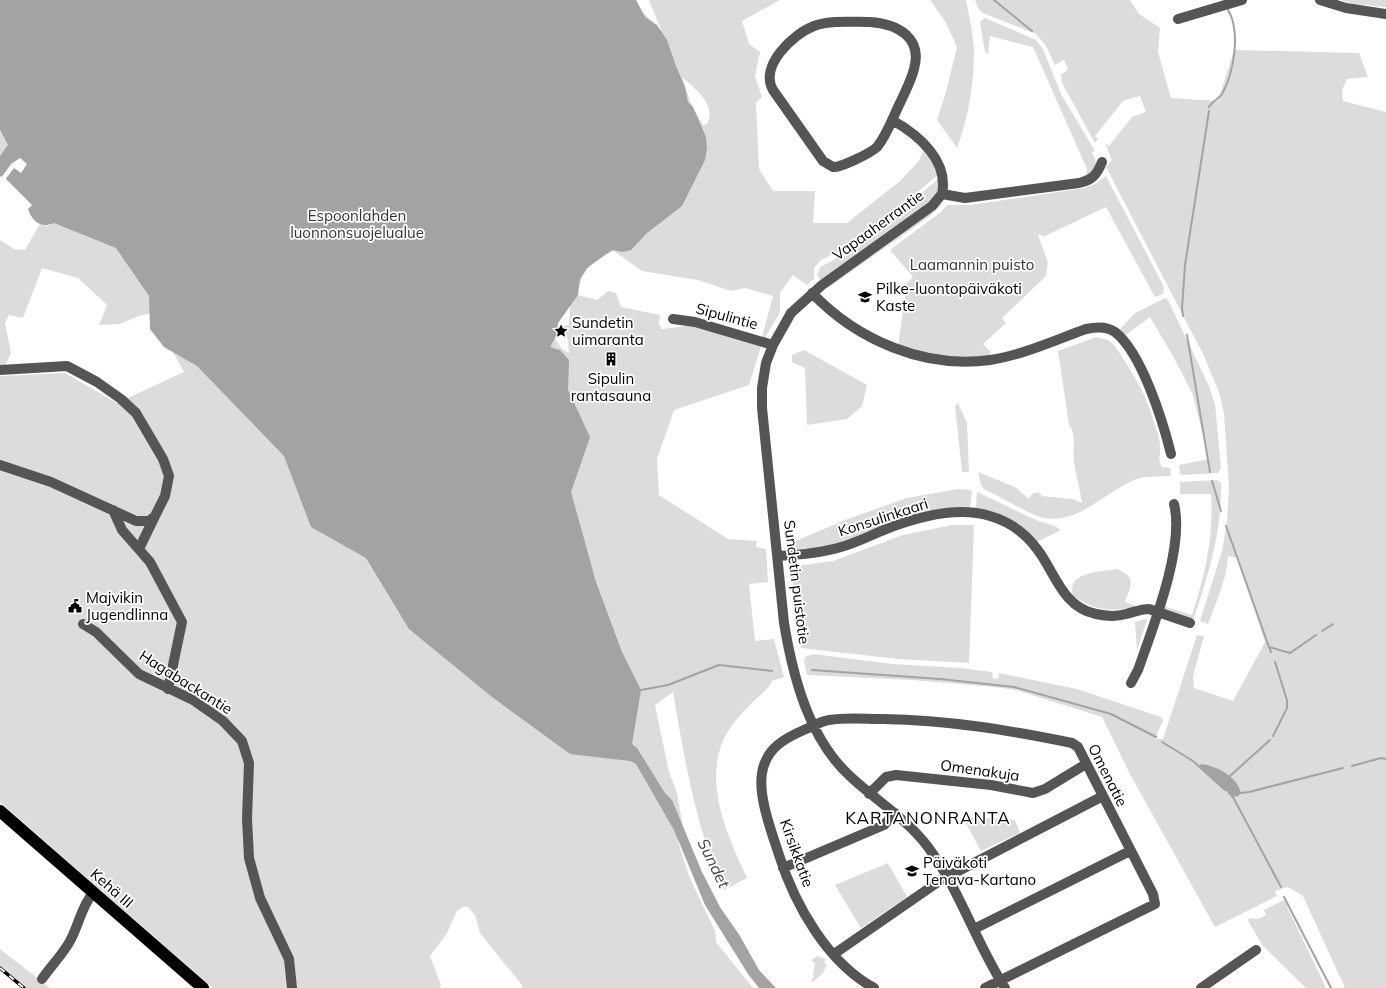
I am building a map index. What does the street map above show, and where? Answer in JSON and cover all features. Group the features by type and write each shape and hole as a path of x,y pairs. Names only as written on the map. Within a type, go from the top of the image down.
{"highway":[{"name":"Kehä III","path":"0,811 203,988"}],"street":[{"path":"1178,19 1242,0"},
{"path":"1320,0 1346,8 1386,14"},
{"path":"870,22 894,27 906,33 915,47 916,58 914,70 892,120 876,147 840,166 830,166 823,161 771,86 770,75 775,59 802,33 822,24 870,22"},
{"name":"Vapaaherrantie","path":"812,293 932,206 942,194 942,174 930,152 920,138 892,120"},
{"path":"942,194 965,198 1079,183 1089,181 1099,170 1102,162"},
{"path":"812,293 842,320 872,338 891,347 934,359 961,361 990,360 1010,355 1086,329 1095,327 1106,328 1115,332 1137,360 1164,428 1171,454"},
{"name":"Sundetin puistotie","path":"812,293 790,313 773,345 764,375 762,408 787,640 803,700 812,726 822,742 850,777 869,794 895,813 925,843 947,876 1003,985"},
{"name":"Sipulintie","path":"673,319 695,322 773,345"},
{"path":"5,370 67,366 97,382 121,399 136,413 162,458 169,476 165,496 139,549"},
{"path":"0,465 52,482 136,521 149,521 155,516"},
{"path":"1131,683 1138,670 1158,611 1173,551 1176,520 1174,504"},
{"path":"113,510 122,530 150,562 182,622 168,689"},
{"name":"Konsulinkaari","path":"778,556 842,547 888,528 918,519 936,515 973,512 1002,520 1024,535 1038,549 1060,590 1084,609 1094,614 1110,616 1125,615 1142,609 1158,611 1190,623"},
{"name":"Hagabackantie","path":"83,624 96,632 139,674 193,700 223,721 242,741 249,763 247,819 249,858 260,898 289,959 292,988"},
{"name":"Omenatie","path":"812,726 828,720 848,718 916,720 994,728 1072,743 1078,747 1152,894 1155,904 1003,985"},
{"name":"Kirsikkatie","path":"812,726 789,736 778,744 768,756 762,773 761,783 769,823 783,868 805,912 834,954 852,972 874,988"},
{"name":"Omenakuja","path":"869,794 886,776 896,775 987,785 1033,793 1045,789 1086,764"},
{"path":"834,954 903,904 947,876 1102,796"},
{"path":"783,868 884,824 895,813"},
{"path":"974,929 1130,851"},
{"path":"42,979 70,940 83,908 94,893"},
{"path":"1201,988 1256,950"},
{"path":"985,988 1003,985"}],"green space":[{"path":"0,0 636,0 640,9 662,32 649,0 780,0 742,21 749,44 760,52 755,76 762,97 756,103 759,169 773,191 815,191 813,223 847,223 900,181 919,161 924,149 939,174 859,242 821,260 814,268 814,279 807,285 793,275 780,293 780,312 765,338 762,337 773,296 745,288 731,291 698,280 642,271 614,251 600,258 589,267 581,280 579,287 578,295 597,300 608,291 616,293 621,307 660,315 659,324 662,329 694,325 762,344 749,385 674,410 657,459 659,495 728,539 757,541 756,547 766,549 768,582 749,584 755,641 774,639 784,677 772,681 768,688 732,725 722,743 717,762 716,782 719,802 731,842 747,878 724,890 705,842 698,817 673,692 655,705 669,772 677,793 684,833 678,842 689,876 715,931 716,942 753,988 522,988 522,985 480,933 475,915 468,907 463,907 457,911 446,935 430,956 441,985 439,988 213,988 0,802 0,376 65,373 117,403 184,372 150,311 150,314 141,315 120,324 99,325 107,305 78,278 42,268 23,318 9,315 5,323 11,353 3,370 0,370 0,240 14,249 25,250 40,224 48,226 54,223 5,178 0,176 0,130 8,145","holes":["682,77 698,92 707,104 709,110 707,124 703,125 691,104","570,306 569,325 563,326 568,340 569,353 562,349 552,334 563,314"]},
{"path":"930,0 966,0 971,24 974,49 972,87 968,112 957,148 937,120 946,92 957,47 945,21"},
{"path":"975,0 1130,0 1139,14 1160,28 1158,52 1171,98 1218,101 1234,50 1359,53 1368,77 1347,79 1342,90 1343,101 1386,112 1386,988 1345,988 1303,896 1288,887 1275,891 1277,896 1215,927 1131,776 1102,717 1016,690 912,680 807,675 804,661 805,657 813,654 892,664 961,668 992,672 993,678 998,679 999,673 1077,689 1161,717 1163,720 1155,739 1163,739 1197,635 1204,636 1193,676 1194,688 1233,701 1265,642 1237,558 1228,556 1226,573 1208,624 1200,621 1222,551 1227,521 1229,487 1224,413 1219,392 1204,356 1106,167 1112,160 1105,143 1109,146 1132,117 1146,112 1140,96 1123,101 1095,136 1098,139 1095,143 1062,83 1061,74 1066,72 1068,68 1064,60 1055,65 1046,46 1036,34 983,13 979,10"},
{"path":"1341,0 1386,0 1386,7 1354,4"},
{"path":"985,18 1036,40 1043,49 1061,94 1095,151 1092,152 1096,162 1096,167 1093,173 1076,179 1087,174 1087,169 1033,47 990,36 988,54 985,52 980,22"},
{"name":"Laamannin puisto","path":"1106,176 1164,287 1163,294 1155,297 1106,207 1045,236 1038,235 1048,262 1046,276 1002,318 1006,323 983,344 991,352 989,356 961,358 937,356 898,347 905,296 901,289 913,277 890,250 941,212 947,205 970,205 1085,188 1095,184"},
{"path":"937,180 940,180 937,198 821,281 817,275 820,267 861,246 891,218"},
{"path":"945,201 930,216 828,288 825,287"},
{"path":"1165,298 1168,300 1209,386 1215,404 1221,468 1218,473 1180,474 1179,465 1209,459 1193,395 1173,356 1150,317 1123,337 1119,330 1135,313"},
{"path":"1096,337 1108,340 1115,346 1141,389 1149,407 1158,435 1160,443 1159,459 1162,467 1170,468 1171,476 1146,477 1137,479 1121,487 1090,507 1068,517 1056,519 1044,518 1023,510 984,489 981,485 978,472 1015,487 1029,499 1032,494 1038,492 1042,496 1072,499 1082,503 1074,462 1074,438 1069,425 1058,351"},
{"path":"804,350 867,385 862,406 847,419 807,425 805,368 792,362 792,355"},
{"path":"958,403 967,423 969,472 962,472 955,406"},
{"path":"1217,480 1221,483 1221,501 1214,552 1194,618 1192,619 1165,610 1163,606 1192,615 1208,556 1212,510 1211,494 1180,494 1180,482"},
{"path":"958,489 971,490 972,492 970,507 968,509 919,514 886,523 848,540 824,547 788,550 787,545 845,520 907,498"},
{"path":"977,492 1061,530 1037,542 1024,528 1010,519 994,512 976,508"},
{"path":"952,525 974,525 969,663 898,659 801,648 791,572 796,566 833,561 903,535"},
{"path":"1117,569 1128,575 1131,582 1125,602 1136,606 1111,610 1103,609 1080,601 1073,596 1072,588 1080,577 1094,572"},
{"path":"1147,620 1137,650 1135,622"},
{"path":"962,816 1015,820 1020,833 981,851"},
{"path":"888,863 907,897 861,928 835,885"},
{"path":"1284,900 1326,988 1306,988 1263,946 1248,921 1249,918 1258,919 1266,915 1264,910"},
{"path":"0,949 50,988 27,988 0,966"},
{"path":"817,956 826,959 824,963 827,964 823,973 813,982 811,980 814,977 815,963 811,960"}],"shaded area":[{"name":"Espoonlahden luonnonsuojelualue","path":"0,0 636,0 645,17 657,25 667,40 685,87 688,102 693,107 706,137 707,148 705,160 682,206 647,233 631,250 623,252 612,250 587,268 580,279 578,295 558,323 557,335 550,347 560,350 569,360 568,390 590,437 571,492 596,582 622,652 641,690 632,744 637,748 665,793 672,800 702,872 720,907 740,936 759,970 776,988 759,988 748,974 705,905 674,830 636,764 630,761 570,754 492,697 409,629 366,558 311,527 284,456 197,366 164,347 150,329 149,296 116,248 54,223 45,225 38,223 32,217 28,209 32,205 5,178 0,176 0,156 8,145 0,130"},
{"path":"1201,764 1213,767 1226,773 1239,787 1241,793 1238,796 1233,797 1199,767"}],"pier":[{"path":"20,158 27,164 21,173 14,168 5,180 1,178 11,164"}],"waterway":[{"path":"994,0 1032,31"},
{"path":"1209,107 1222,94 1233,64 1235,40 1234,29 1228,10"},
{"path":"1183,316 1182,308 1185,265 1209,111"},
{"path":"1187,335 1210,472"},
{"path":"1212,481 1221,511"},
{"path":"1226,526 1269,647 1290,653 1316,635"},
{"path":"1322,631 1333,624"},
{"path":"1269,647 1271,652"},
{"path":"1273,736 1287,708 1287,700 1275,662"},
{"path":"641,690 668,685 719,665 772,671"},
{"path":"812,670 940,679 1014,687 1111,714 1156,737"},
{"path":"1230,776 1270,740"},
{"path":"1162,742 1193,761 1225,790"},
{"path":"1352,766 1381,758 1386,759"},
{"path":"1241,793 1343,768"},
{"path":"1229,793 1233,797 1281,887"},
{"path":"1284,897 1331,988"}],"railway":[{"path":"0,968 24,988"}],"place":[{"name":"Pilke-luontopäiväkoti Kaste","path":"865,297"},
{"name":"Sundetin uimaranta","path":"561,331"},
{"name":"Sipulin rantasauna","path":"611,359"},
{"name":"Majvikin Jugendlinna","path":"75,606"},
{"name":"Päiväkoti Tenava-Kartano","path":"912,871"}],"district":[{"name":"KARTANONRANTA","path":"928,817"}],"water label":[{"name":"Sundet","path":"714,863"}]}
